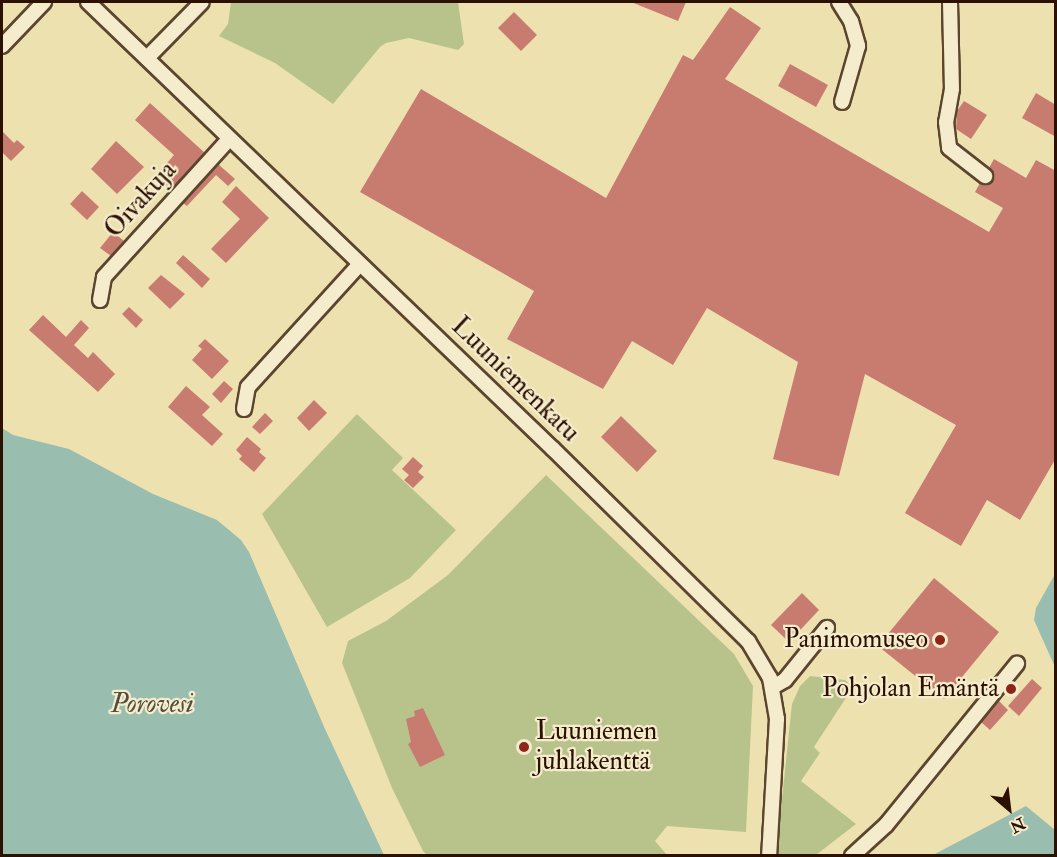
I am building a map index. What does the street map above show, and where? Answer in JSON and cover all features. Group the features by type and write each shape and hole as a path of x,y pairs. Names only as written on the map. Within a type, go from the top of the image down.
{"street":[{"path":"2,46 45,2"},
{"name":"Luuniemenkatu","path":"88,2 737,628 765,667 773,687 777,719 769,855"},
{"path":"147,58 202,2"},
{"path":"839,2 851,21 858,46 842,102"},
{"path":"950,2 952,88 946,122 949,148 985,176"},
{"name":"Oivakuja","path":"100,300 104,277 229,139"},
{"path":"244,409 248,387 360,264"},
{"path":"773,687 785,680 827,628"},
{"path":"852,855 886,825 1017,664"}],"green space":[{"path":"231,2 458,2 464,44 458,50 409,38 386,43 380,47 333,104 275,63 219,36 228,24"},
{"path":"357,414 403,458 392,470 456,530 410,578 327,627 262,514"},
{"path":"546,475 734,654 753,686 746,832 667,826 655,841 667,855 427,855 423,851 392,788 342,663 348,641 386,621 448,575"},
{"path":"810,676 845,680 853,687 814,747 820,753 801,781 856,824 816,855 776,856 792,704 800,686"}],"water":[{"name":"Porovesi","path":"2,428 13,435 69,449 153,494 217,520 241,540 249,552 325,729 384,855 2,855"},
{"path":"1055,574 1055,667 1034,620 1036,608"},
{"path":"1026,806 1055,830 1055,855 933,855"}],"building":[{"path":"631,2 686,2 678,21"},
{"path":"730,7 761,28 725,79 989,232 1003,208 975,192 980,183 988,184 992,181 993,173 989,168 994,159 1026,178 1036,160 1056,171 1056,458 1020,520 987,500 961,546 905,513 956,425 865,374 839,476 773,459 798,362 707,308 673,365 632,341 603,389 507,339 534,291 360,192 421,89 606,198 683,55 693,60"},
{"path":"514,12 537,35 521,51 498,28"},
{"path":"790,64 828,85 816,107 778,86"},
{"path":"1036,93 1056,105 1056,137 1022,118"},
{"path":"964,101 987,115 971,139 956,129 957,111"},
{"path":"150,103 205,153 170,191 155,177 174,155 135,120"},
{"path":"2,131 14,143 17,140 25,147 11,161 2,152"},
{"path":"116,141 144,167 117,194 91,169"},
{"path":"218,164 235,179 228,186 216,175 187,206 183,203"},
{"path":"236,186 269,218 226,263 211,249 240,219 222,202"},
{"path":"82,191 99,207 87,220 70,204"},
{"path":"113,232 124,241 111,256 100,248"},
{"path":"183,255 210,279 202,288 176,263"},
{"path":"161,275 185,294 170,309 148,288"},
{"path":"129,307 143,320 136,328 122,314"},
{"path":"43,315 66,337 81,320 89,328 74,345 88,358 93,352 115,374 98,392 29,330"},
{"path":"205,339 229,361 212,379 192,360 202,349 198,346"},
{"path":"224,381 233,389 221,403 212,394"},
{"path":"186,386 210,407 202,415 223,434 212,446 168,407"},
{"path":"314,400 327,413 309,431 297,418"},
{"path":"265,413 273,421 260,434 252,427"},
{"path":"621,416 657,451 637,472 601,437"},
{"path":"247,437 261,449 259,452 266,458 254,472 239,459 242,456 236,450"},
{"path":"413,457 423,466 418,472 424,477 413,488 404,480 409,475 402,469"},
{"path":"934,578 999,632 944,699 878,646"},
{"path":"802,593 819,610 789,642 771,625"},
{"path":"1032,679 1042,688 1019,716 1008,706"},
{"path":"999,701 1008,710 990,730 981,722"},
{"path":"423,708 445,755 420,767 408,744 411,742 406,719 415,716 414,711"}],"place":[{"name":"Panimomuseo","path":"940,640"},
{"name":"Pohjolan Emäntä","path":"1011,689"},
{"name":"Luuniemen juhlakenttä","path":"524,747"}]}
